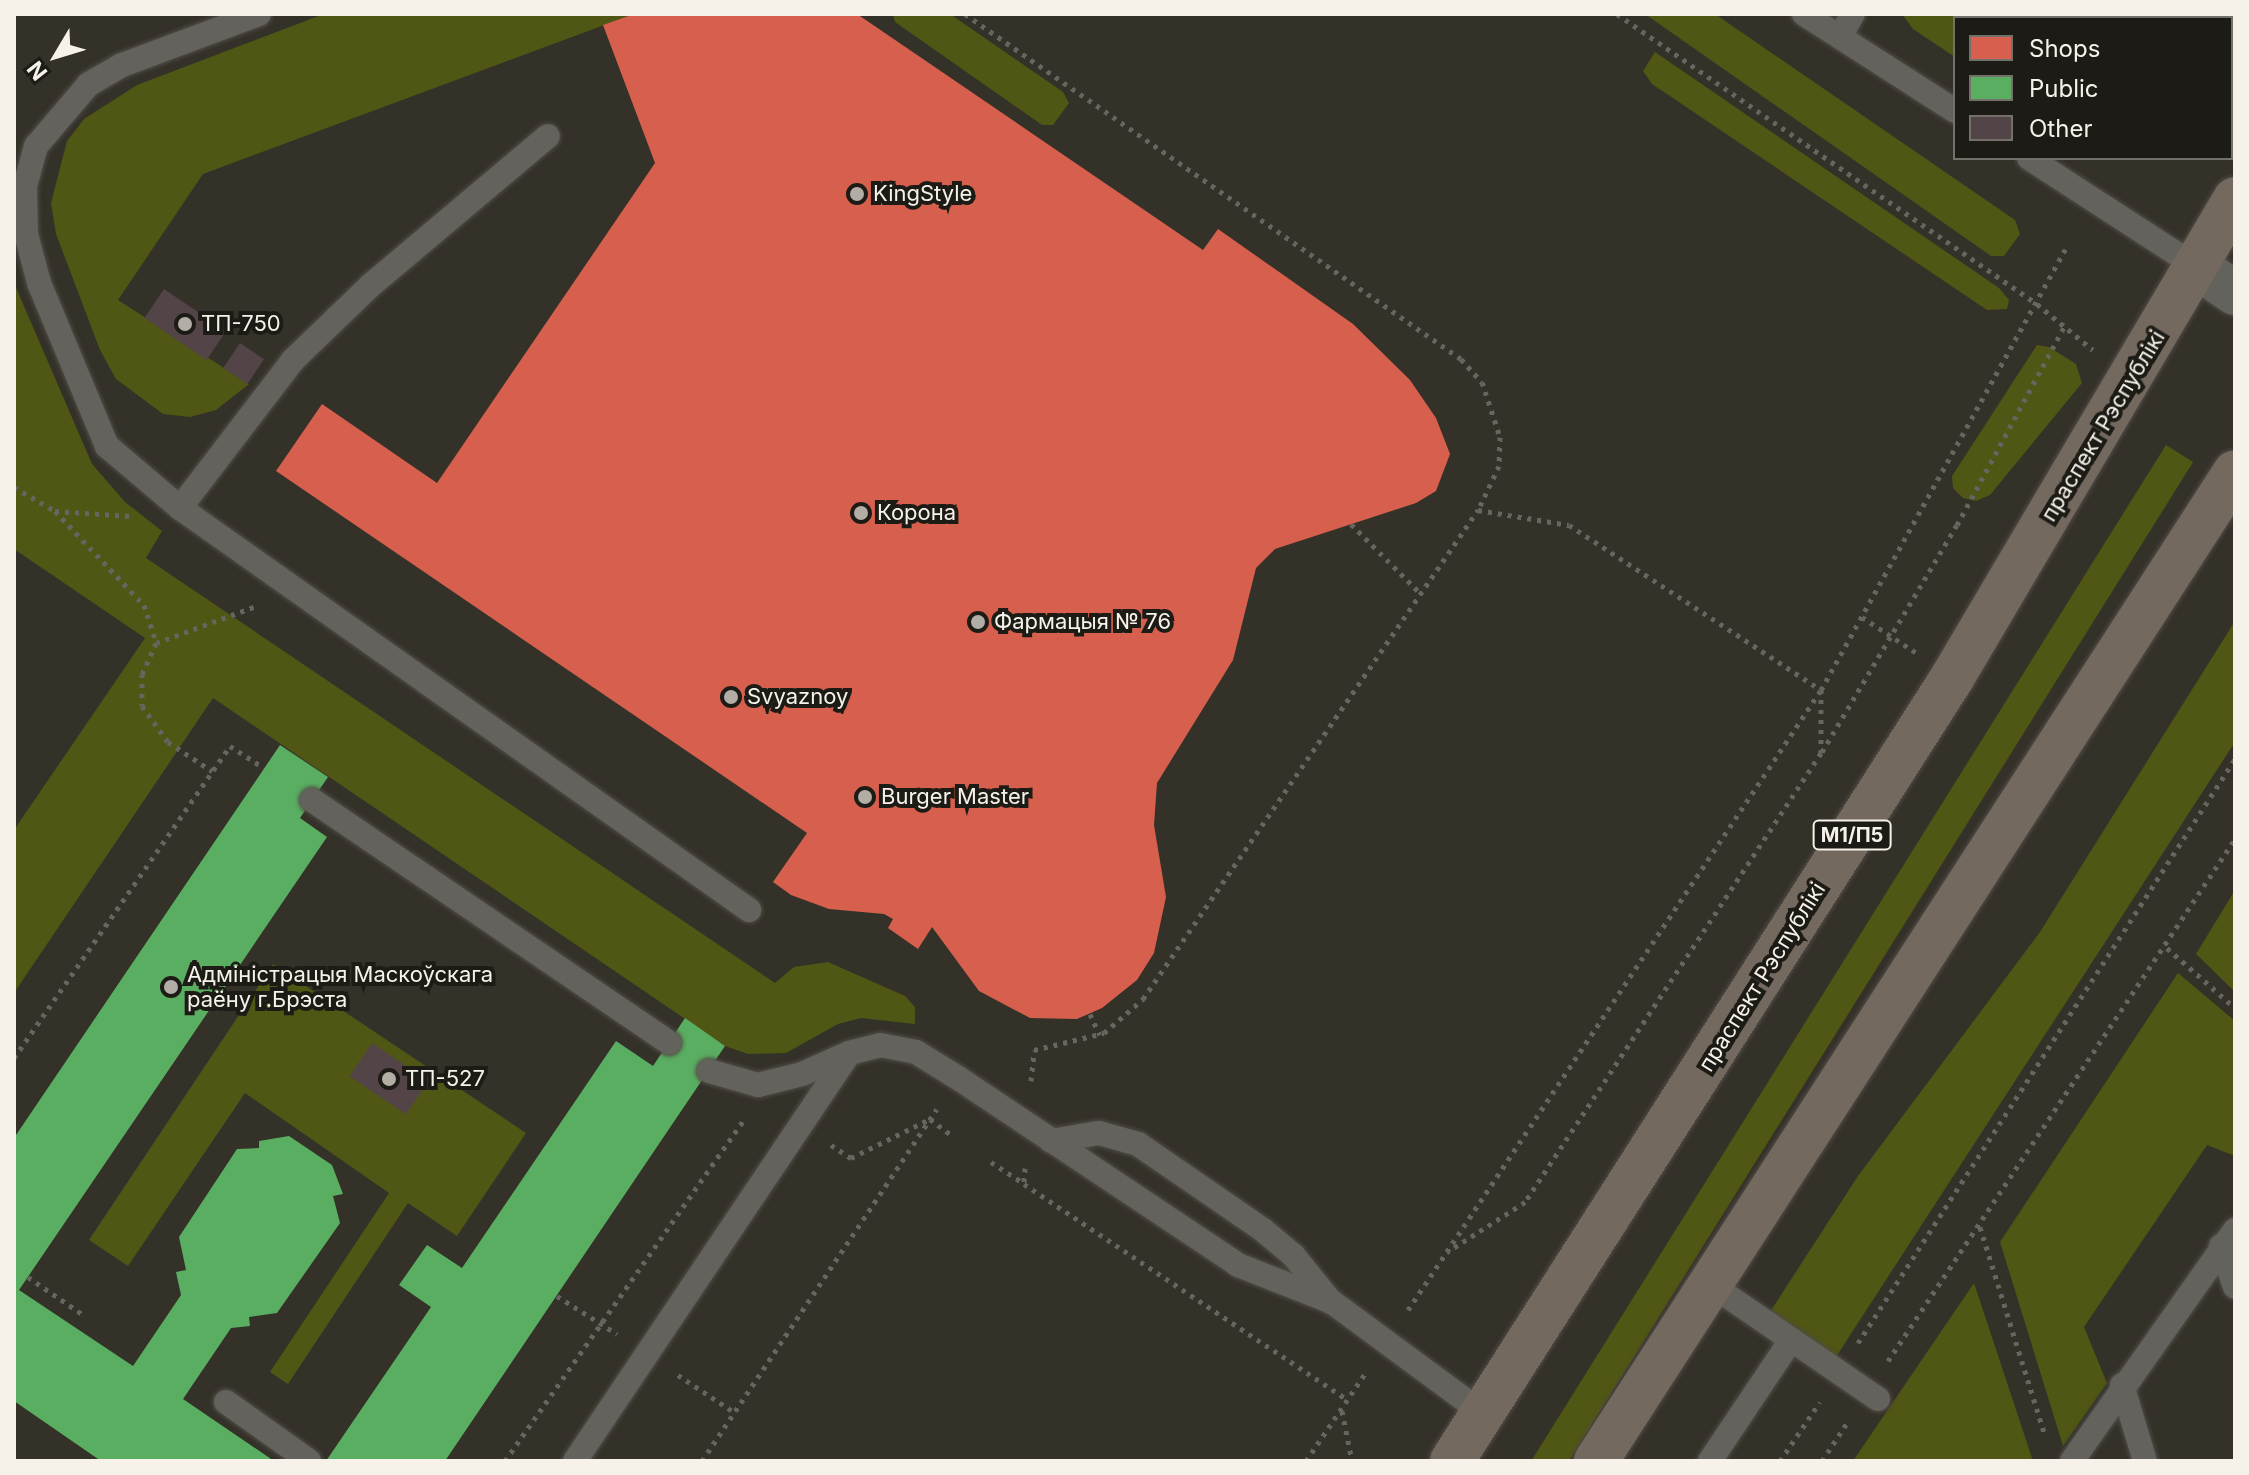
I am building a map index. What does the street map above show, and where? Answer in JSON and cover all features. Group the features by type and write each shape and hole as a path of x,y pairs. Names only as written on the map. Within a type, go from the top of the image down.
{"highway":[{"name":"праспект Рэспублікі","path":"1452,1461 1952,678 2235,199"},
{"path":"1596,1461 1713,1286 2235,472"}],"street":[{"path":"2197,267 2235,293"}],"lane":[{"path":"259,14 122,65 88,85 36,146 25,186 26,234 39,283 107,446 189,515 749,910"},
{"path":"1804,14 1953,110"},
{"path":"1840,37 1853,14"},
{"path":"189,515 263,395 302,350 548,136"},
{"path":"2032,160 2197,267"},
{"path":"312,800 669,1043"},
{"path":"709,1071 758,1085 802,1074 864,1046 896,1045 958,1078 1238,1265 1332,1302"},
{"path":"575,1461 849,1053"},
{"path":"1051,1141 1099,1133 1138,1144 1263,1230 1294,1256 1332,1302 1484,1414"},
{"path":"2228,1238 2235,1287"},
{"path":"2072,1461 2122,1385 2228,1238"},
{"path":"1713,1286 1872,1396"},
{"path":"1710,1461 1791,1340"},
{"path":"2122,1385 2145,1461"},
{"path":"226,1402 309,1461"}],"path":[{"path":"965,14 1461,359 1482,382 1500,437 1499,466 1478,510 1143,999 1100,1035 1034,1050 1031,1082"},
{"path":"1617,14 2037,304 2094,351"},
{"path":"1408,1310 1821,690 2066,248"},
{"path":"1447,1252 1525,1202 1821,753 1957,525 2064,327"},
{"path":"14,487 55,511 144,605 156,643 142,674 142,706 168,742 212,771"},
{"path":"1478,510 1541,518 1582,531 1821,690"},
{"path":"55,511 189,515"},
{"path":"1351,524 1421,594"},
{"path":"156,643 296,591"},
{"path":"1862,617 1952,678"},
{"path":"1821,690 1821,753"},
{"path":"14,1058 230,746 264,768"},
{"path":"1780,1461 2235,759"},
{"path":"1822,1461 1872,1396 1980,1227 2167,948 2235,839"},
{"path":"2167,948 2235,1008"},
{"path":"1090,1014 1100,1035"},
{"path":"702,1461 958,1078"},
{"path":"930,1119 950,1134"},
{"path":"991,1162 1348,1400"},
{"path":"1024,1184 1025,1162"},
{"path":"1980,1227 2048,1446"},
{"path":"28,1277 85,1316"},
{"path":"557,1296 618,1335"},
{"path":"1306,1461 1368,1368"},
{"path":"1341,1410 1352,1461"}],"green space":[{"path":"324,14 634,14 203,174 118,300 249,384 216,410 190,417 163,414 116,379 100,350 56,234 51,203 67,141 84,119 137,85"},
{"path":"893,14 950,14 1063,92 1069,103 1053,125 1042,125 895,22"},
{"path":"1645,14 1715,14 2015,220 2020,234 2004,256 1991,256"},
{"path":"1902,14 2185,14 1953,16 1953,56 1913,29"},
{"path":"1655,52 1999,288 2009,300 2007,309 1987,310 1652,84 1643,71"},
{"path":"14,283 92,464 125,502 162,531 146,558 775,983 794,967 828,962 905,996 915,1007 915,1024 861,1018 838,1024 786,1053 748,1054 725,1046 213,698 14,993 14,830 145,638 14,549"},
{"path":"2037,345 2049,347 2076,364 2082,383 1990,495 1976,501 1963,498 1953,488 1952,476"},
{"path":"2166,445 2193,462 1569,1461 1531,1461"},
{"path":"2235,621 2235,742 1834,1360 1768,1315 1858,1176 2040,932"},
{"path":"2235,890 2235,992 2196,954"},
{"path":"273,964 526,1133 457,1236 408,1203 288,1384 270,1372 389,1193 245,1093 128,1266 89,1240"},
{"path":"2178,973 2235,1021 2235,1156 2207,1145 2084,1327 2107,1383 2063,1446 2000,1242"},
{"path":"1974,1283 2033,1461 1853,1461"}],"building: Shops":[{"name":"Корона","path":"634,14 857,14 1203,250 1218,229 1353,324 1410,380 1436,418 1450,454 1436,491 1416,503 1275,549 1256,568 1233,660 1157,783 1154,825 1166,897 1154,953 1137,980 1102,1008 1077,1019 1030,1018 979,991 932,927 918,949 888,928 893,919 884,914 829,909 791,895 773,882 807,833 276,471 322,404 437,483 655,163 603,25"}],"building: Public":[{"name":"Адміністрацыя Маскоўскага раёну г.Брэста","path":"280,745 328,777 300,818 327,837 19,1290 133,1366 181,1295 176,1272 186,1270 179,1237 237,1149 259,1148 259,1141 289,1136 332,1165 343,1194 333,1196 340,1223 277,1313 249,1317 250,1326 231,1328 183,1399 274,1461 101,1461 14,1401 14,1138"},
{"path":"685,1018 725,1046 445,1461 326,1461 431,1307 399,1285 427,1245 462,1268 616,1041 653,1066"}],"building: Other":[{"name":"ТП-750","path":"164,289 226,331 207,360 144,318"},
{"path":"240,343 264,359 247,384 223,368"},
{"name":"ТП-527","path":"372,1043 428,1081 406,1114 350,1076"}],"place":[{"name":"KingStyle","path":"857,194"},
{"name":"ТП-750","path":"185,324"},
{"name":"Корона","path":"861,513"},
{"name":"Фармацыя № 76","path":"978,622"},
{"name":"Svyaznoy","path":"731,697"},
{"name":"Burger Master","path":"865,797"},
{"name":"Адміністрацыя Маскоўскага раёну г.Брэста","path":"171,987"},
{"name":"ТП-527","path":"389,1079"}]}
